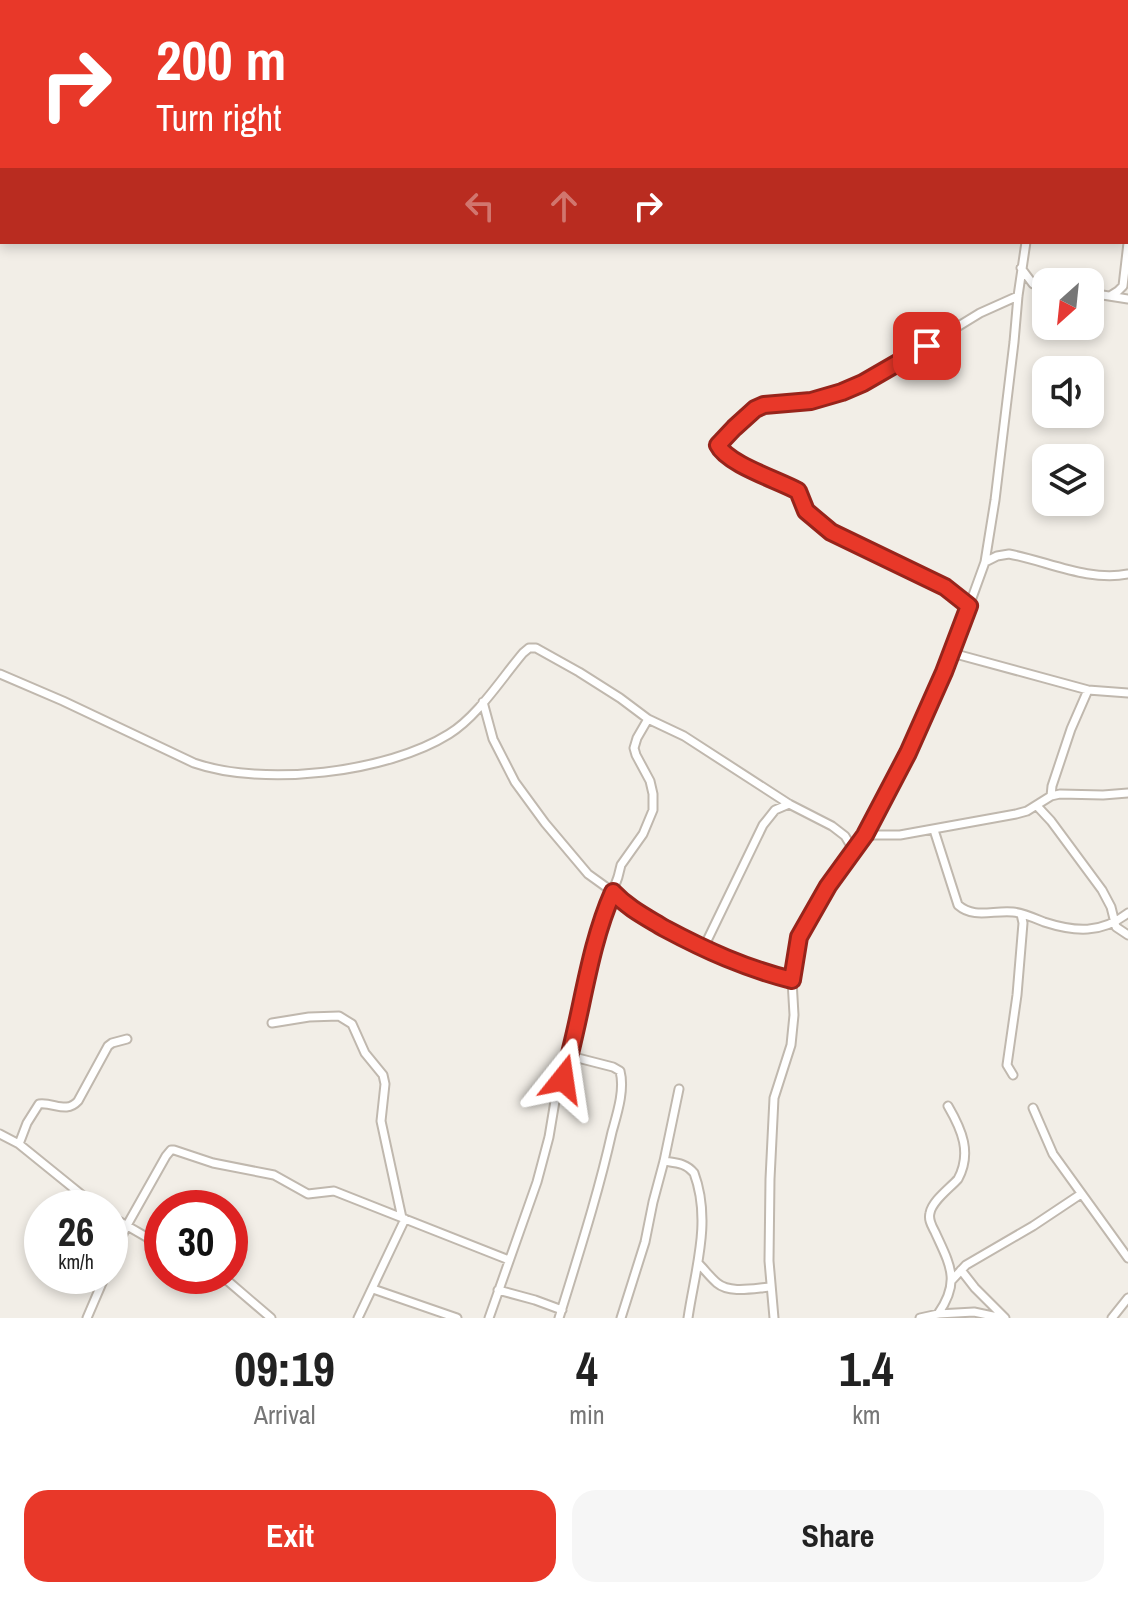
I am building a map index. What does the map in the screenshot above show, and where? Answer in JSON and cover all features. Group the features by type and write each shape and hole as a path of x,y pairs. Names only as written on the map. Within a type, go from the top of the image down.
{"street":[{"path":"774,1318 770,1179 774,1098 791,1045 794,1015 792,980 799,937 828,886 865,835 908,753 952,653 985,562 1026,244"},
{"path":"1110,296 1123,286 1128,244"},
{"path":"1021,268 1032,283"},
{"path":"969,606 945,587 831,532 806,511 798,491 754,471 724,453 718,445 744,419 764,405 811,401 863,383 1032,285"},
{"path":"1104,295 1128,299"},
{"path":"985,562 1009,554 1080,572 1114,577 1128,574"},
{"path":"0,674 194,763 214,770 271,775 365,766 424,748 465,722 523,653 529,648 536,648 590,678 648,719 684,736 789,804 840,832 854,851"},
{"path":"952,653 1088,690 1128,693"},
{"path":"1051,796 1071,729 1088,690"},
{"path":"483,702 493,739 515,782 581,868 629,907 703,949 752,970 792,980"},
{"path":"489,1318 537,1182 603,918 621,865 643,834 653,810 650,781 634,748 648,719"},
{"path":"865,835 900,835 1016,814 1060,794 1128,793"},
{"path":"703,949 763,825 775,810 789,804"},
{"path":"1037,806 1102,890 1111,907 1116,927 1128,935"},
{"path":"934,830 960,907 977,914 1014,912 1085,931 1114,922 1128,913"},
{"path":"1013,1075 1007,1065 1017,995 1023,923 1021,914"},
{"path":"272,1023 339,1016 352,1024 365,1053 383,1075 381,1121 404,1219 358,1318"},
{"path":"19,1144 39,1104 73,1107 108,1046 127,1039"},
{"path":"498,1290 535,1300 560,1314 604,1169 618,1107 621,1077 620,1071 613,1067 570,1056"},
{"path":"621,1318 645,1242 679,1089"},
{"path":"938,1314 950,1296 952,1280 929,1218 930,1211 958,1179 964,1160 964,1140 948,1106"},
{"path":"1033,1108 1053,1154 1128,1258"},
{"path":"0,1134 19,1144 76,1190"},
{"path":"128,1223 166,1156 174,1150 213,1163 274,1175 308,1194 334,1191 509,1260"},
{"path":"664,1161 689,1168 697,1181 703,1218 688,1318"},
{"path":"952,1280 975,1259 1081,1194"},
{"path":"698,1263 724,1287 771,1287"},
{"path":"961,1270 1004,1318"},
{"path":"373,1289 457,1318"},
{"path":"87,1318 97,1294"},
{"path":"242,1294 271,1318"},
{"path":"1112,1318 1128,1298"},
{"path":"251,1318 260,1310"},
{"path":"920,1318 974,1312 1004,1318"}],"route":[{"path":"563,1079 590,963 613,892 629,907 703,949 752,970 792,980 799,937 807,921 865,835 908,753 969,606 945,587 831,532 803,508 801,493 754,471 724,453 718,445 755,409 770,403 811,401 842,392 927,346"}]}
